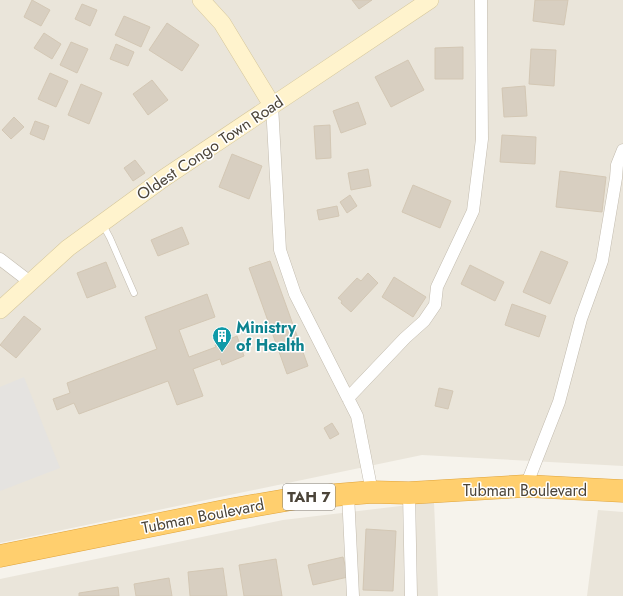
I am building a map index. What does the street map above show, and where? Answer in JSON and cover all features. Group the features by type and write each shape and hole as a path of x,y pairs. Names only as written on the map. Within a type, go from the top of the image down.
{"highway":[{"name":"Tubman Boulevard","path":"5,553 298,498 372,492 409,493 526,486 623,491"}],"street":[{"path":"201,0 222,24 272,105 280,250 295,294 357,416 372,492"},
{"path":"348,398 405,338 424,321 435,305 437,287 473,211 482,139 481,0"},
{"name":"Oldest Congo Town Road","path":"0,310 68,248 164,178 420,3"},
{"path":"526,486 559,402 582,319 602,261 617,165 623,150"},
{"path":"0,259 30,282"},
{"path":"409,493 411,596"},
{"path":"348,494 353,596"}],"lane":[{"path":"102,224 110,238 134,293"}],"shaded area":[{"path":"0,0 623,0 623,466 422,455 0,543"},
{"path":"24,377 60,468 0,491 0,387"},
{"path":"434,502 438,596 0,596 0,579 283,520"},
{"path":"598,510 623,512 623,596 587,596"}],"building":[{"path":"32,0 50,10 41,26 24,17"},
{"path":"352,0 372,0 359,9"},
{"path":"535,0 568,0 564,25 533,21"},
{"path":"82,4 97,10 90,26 75,19"},
{"path":"124,16 150,27 141,47 115,35"},
{"path":"167,23 199,45 182,71 149,50"},
{"path":"44,33 61,44 52,59 34,48"},
{"path":"71,42 88,49 77,73 60,65"},
{"path":"116,44 134,52 128,66 110,59"},
{"path":"463,47 463,79 435,79 435,48"},
{"path":"531,49 556,50 554,86 529,84"},
{"path":"408,60 424,90 391,107 375,77"},
{"path":"50,73 68,81 56,107 38,99"},
{"path":"152,80 168,100 148,115 133,94"},
{"path":"81,84 102,93 89,124 68,115"},
{"path":"525,86 527,116 504,117 502,88"},
{"path":"358,102 366,124 341,133 333,111"},
{"path":"14,117 24,127 11,139 2,130"},
{"path":"35,121 49,126 44,140 30,134"},
{"path":"330,125 331,158 316,159 314,126"},
{"path":"502,135 536,137 535,164 500,162"},
{"path":"232,154 262,166 249,199 219,187"},
{"path":"135,160 145,173 133,181 124,168"},
{"path":"368,169 371,186 351,190 348,173"},
{"path":"560,171 606,177 602,212 556,207"},
{"path":"413,185 451,201 440,228 402,212"},
{"path":"350,195 357,206 347,213 340,202"},
{"path":"337,206 339,216 319,220 317,210"},
{"path":"182,227 189,244 158,256 151,240"},
{"path":"541,251 568,262 550,304 523,292"},
{"path":"270,261 308,366 287,374 249,268"},
{"path":"106,262 116,287 87,298 77,273"},
{"path":"470,265 504,282 495,301 461,284"},
{"path":"368,273 378,283 351,312 341,303 342,301 338,298 357,278 361,281"},
{"path":"394,277 426,297 413,317 382,297"},
{"name":"Ministry of Health","path":"207,294 215,317 179,330 189,357 216,347 215,345 237,336 244,356 222,365 220,359 193,369 203,396 177,405 168,381 79,414 74,403 57,410 53,399 70,393 67,383 157,349 145,317"},
{"path":"512,304 546,316 539,337 505,325"},
{"path":"24,316 41,329 16,358 0,345"},
{"path":"439,388 453,391 448,409 435,406"},
{"path":"332,423 339,434 330,439 324,428"},
{"path":"366,529 396,531 393,591 363,590"},
{"path":"343,557 348,577 313,585 308,565"},
{"path":"276,559 282,596 244,596 239,565"},
{"path":"223,568 227,596 190,596 188,572"},
{"path":"169,578 172,596 136,596 134,584"},
{"path":"118,587 119,596 79,596 79,593"}],"place":[{"name":"Ministry of Health","path":"222,353"}]}
